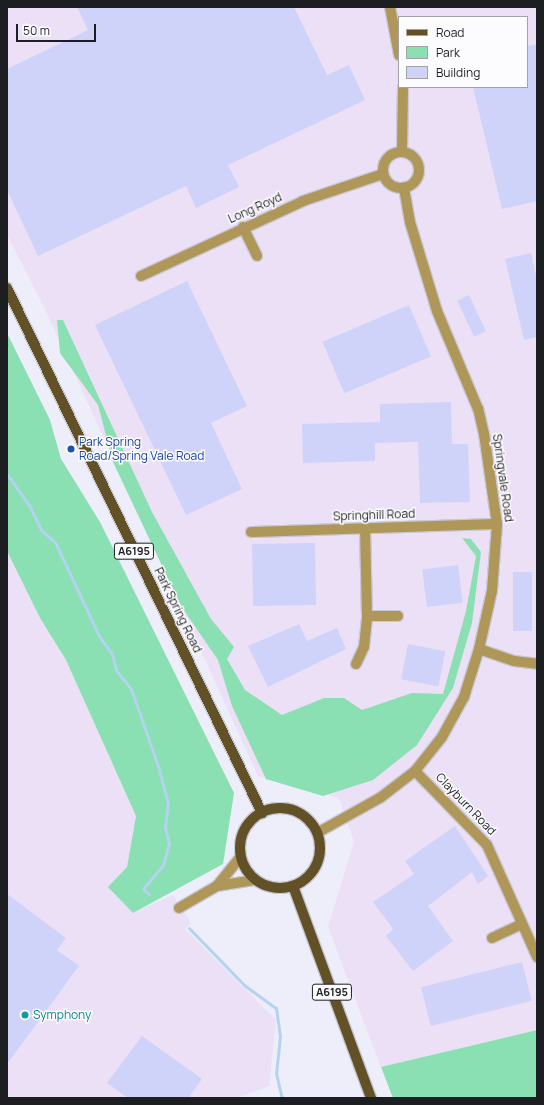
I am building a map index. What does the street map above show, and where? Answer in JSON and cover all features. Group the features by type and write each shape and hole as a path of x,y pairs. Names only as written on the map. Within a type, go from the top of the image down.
{"main road":[{"name":"Park Spring Road","path":"7,288 262,812"},
{"path":"273,809 294,811 312,823 317,833 320,843 317,864 311,874 294,886 274,888 256,880 241,856 244,831 262,812 273,809"},
{"name":"A6195","path":"294,886 371,1098"}],"street":[{"path":"390,7 398,51"},
{"path":"402,88 402,151"},
{"path":"402,151 412,155 419,168 416,179 404,188 388,183 383,174 385,160 392,154 402,151"},
{"name":"Long Royd","path":"141,276 243,227 329,190 383,174"},
{"name":"Springvale Road","path":"317,833 380,798 415,770 442,736 464,697 479,649 492,591 497,524 478,409 437,311 410,222 404,188"},
{"path":"243,227 257,256"},
{"name":"Springhill Road","path":"251,532 497,524"},
{"path":"356,664 364,647 367,616 365,529"},
{"path":"367,616 398,616"},
{"path":"479,649 514,661 537,664"},
{"name":"Clayburn Road","path":"415,770 487,845 537,957"},
{"path":"179,908 217,886 241,856"},
{"path":"217,886 256,880"},
{"path":"492,938 522,924"}],"shaded area":[{"path":"7,7 537,7 537,1030 381,1067 328,927 354,842 339,798 258,776 43,305 7,235"},
{"path":"7,551 40,618 66,660 136,816 127,867 133,913 173,895 191,923 185,929 276,1020 269,1086 237,1098 7,1098"}],"green space":[{"path":"57,320 63,320 152,512 211,619 234,647 227,659 245,690 282,715 324,698 344,698 362,710 412,693 443,694 466,611 476,556 462,538 471,539 481,552 472,623 453,688 417,745 373,780 323,796 266,779 232,706 218,660 181,606 113,462 98,405 60,353"},
{"path":"7,333 50,420 61,459 100,522 234,793 223,864 133,913 108,887 127,867 136,816 66,660 40,618 7,551"},
{"path":"537,1030 537,1098 393,1098 381,1067"}],"building":[{"path":"77,7 294,7 327,75 349,65 365,100 228,165 239,187 196,208 186,186 38,256 7,190 7,69 88,30"},
{"path":"537,44 537,201 502,209 473,88 528,88 528,46"},
{"path":"531,253 537,280 537,337 524,340 505,259"},
{"path":"187,281 247,406 211,423 242,489 186,515 95,325"},
{"path":"469,295 486,331 474,337 457,300"},
{"path":"409,305 431,357 344,393 322,342"},
{"path":"451,402 452,444 468,444 470,502 420,503 418,442 375,443 375,461 303,463 302,424 380,422 380,404"},
{"path":"315,543 316,605 253,606 252,544"},
{"path":"458,565 463,603 427,607 422,569"},
{"path":"513,572 532,572 532,631 513,631"},
{"path":"299,624 307,641 337,628 346,649 268,687 248,646"},
{"path":"408,644 445,651 438,687 401,679"},
{"path":"455,826 488,876 478,884 472,872 428,906 453,941 413,971 386,936 393,929 373,902 414,874 405,861"},
{"name":"Symphony","path":"7,894 66,938 57,950 79,966 7,1064"},
{"path":"522,962 532,1001 431,1026 421,987"},
{"path":"142,1036 202,1079 188,1098 128,1098 107,1083"}],"waterway":[{"path":"7,474 29,505 41,530 55,542 99,636 112,654 116,670 131,689 158,766 168,803 165,828 169,843 163,865 143,889 149,894"},
{"path":"189,928 244,985 276,1008 280,1036 276,1073 282,1098"}],"place":[{"name":"Park Spring Road/Spring Vale Road","path":"71,449"},
{"name":"Symphony","path":"25,1015"}]}
